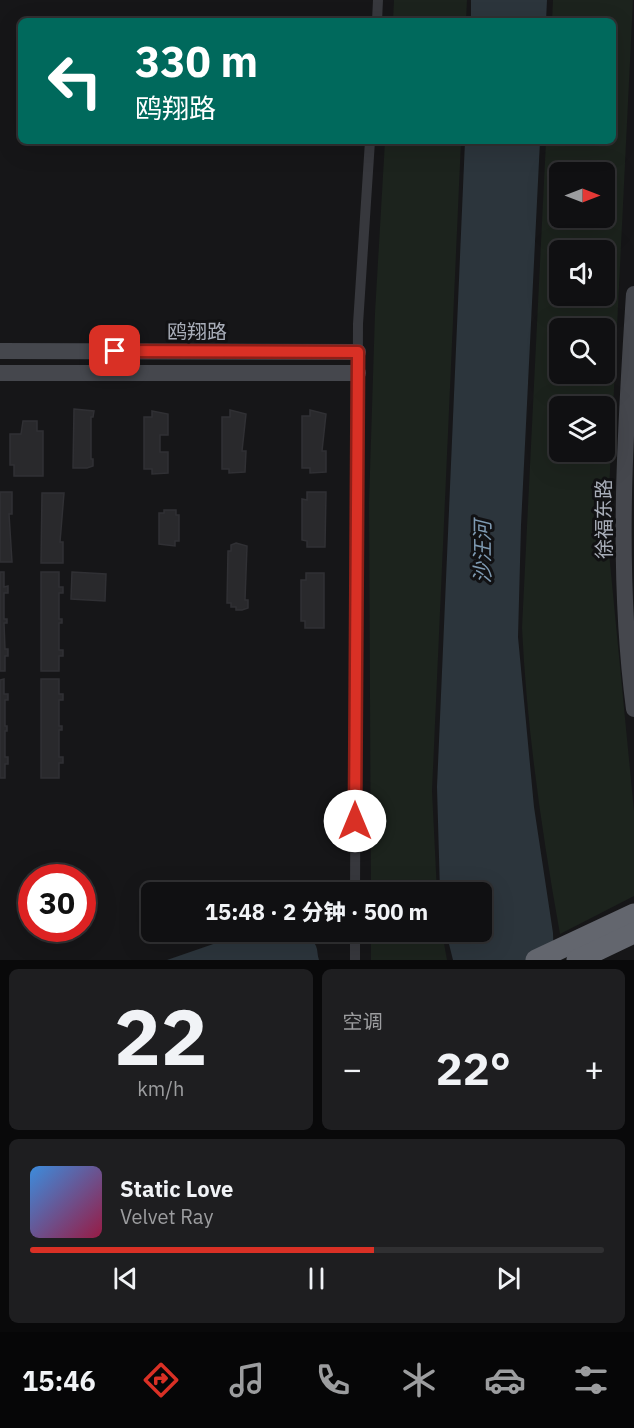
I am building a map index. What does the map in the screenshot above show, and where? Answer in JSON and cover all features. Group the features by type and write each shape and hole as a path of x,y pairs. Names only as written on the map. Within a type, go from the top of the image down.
{"highway":[{"path":"536,960 634,914"},
{"path":"577,960 634,933"}],"street":[{"path":"377,18 378,0"},
{"path":"355,882 358,352 370,144"},
{"name":"徐福东路","path":"634,294 624,506 626,618 634,709"},
{"name":"鸥翔路","path":"0,351 358,352"},
{"path":"0,373 358,373"},
{"path":"355,942 355,960"}],"shaded area":[{"path":"394,0 467,0 466,18 393,18"},
{"path":"553,0 633,0 615,368 615,318 549,318 549,384 614,384 614,396 549,396 549,462 610,462 607,532 634,811 634,896 560,934 536,782 522,628 546,144 616,144 616,18 552,18"},
{"path":"385,144 461,144 432,791 437,882 371,882 369,503 375,313"},
{"path":"371,942 444,942 447,960 371,960"}],"water":[{"path":"471,0 547,0 546,18 471,18"},
{"name":"沙汪河","path":"465,144 540,144 521,525 518,637 534,807 553,933 554,960 453,960 448,942 492,942 492,882 440,882 437,787"},
{"path":"219,942 313,942 319,960 167,960"}],"building":[{"path":"74,409 94,411 91,417 93,466 87,468 73,468"},
{"path":"230,410 246,414 242,451 246,451 245,472 229,473 229,469 222,469 222,417 230,417"},
{"path":"310,410 326,414 322,451 326,451 326,472 310,473 310,468 302,468 302,416 310,416"},
{"path":"152,411 168,414 168,435 160,435 160,452 168,452 168,473 152,474 152,469 144,469 144,417 152,417"},
{"path":"23,421 37,421 37,431 43,431 43,476 14,476 14,465 10,465 10,434 21,434"},
{"path":"0,492 12,492 12,514 9,514 12,562 0,562"},
{"path":"307,492 326,492 325,547 307,547 307,541 302,540 302,499 307,500"},
{"path":"42,493 64,493 60,542 63,542 63,563 41,563"},
{"path":"164,510 176,510 176,515 179,515 179,541 175,541 175,546 159,544 159,513 164,513"},
{"path":"236,543 247,546 245,600 248,600 248,608 242,610 236,610 236,607 231,607 231,603 227,603 228,551 231,551 231,545"},
{"path":"0,572 4,572 4,587 8,586 8,593 4,593 4,619 7,619 7,623 4,623 5,649 8,649 8,656 5,656 5,671 0,671"},
{"path":"41,572 59,572 59,587 63,587 63,593 59,593 59,619 62,619 62,623 59,623 59,650 63,650 63,656 59,656 59,671 41,671"},
{"path":"72,572 106,574 105,601 71,599"},
{"path":"306,573 324,573 324,628 305,628 305,621 301,621 301,580 306,580"},
{"path":"4,679 4,694 8,694 8,700 5,700 7,731 5,731 5,757 8,757 8,764 5,764 5,778 0,778 0,680"},
{"path":"41,679 59,679 59,694 63,694 63,700 59,700 59,726 62,726 62,730 59,730 59,757 63,757 63,763 59,763 59,778 41,778"}],"route":[{"path":"115,351 358,352 355,821"}]}
